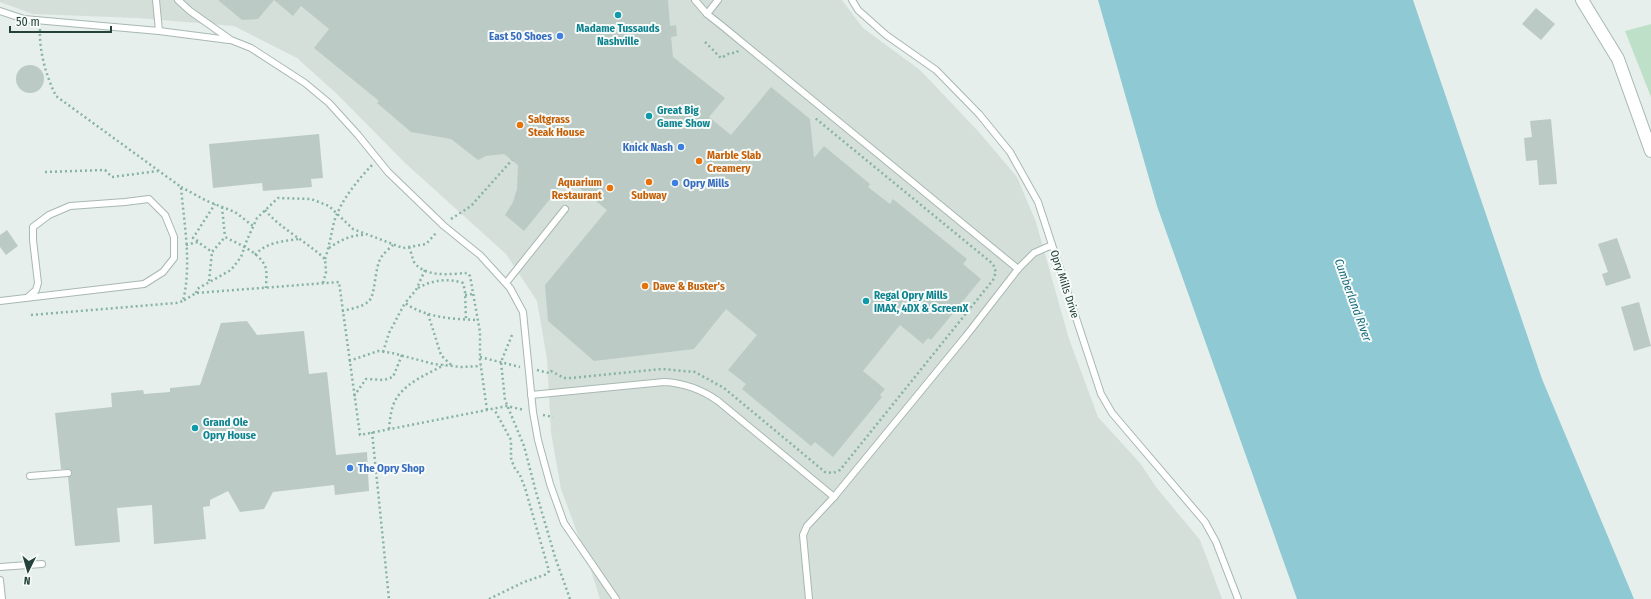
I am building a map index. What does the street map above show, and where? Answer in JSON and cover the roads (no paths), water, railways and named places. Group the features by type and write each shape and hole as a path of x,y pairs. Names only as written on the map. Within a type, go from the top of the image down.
{"street":[{"path":"1582,0 1618,59 1651,151"}],"lane":[{"path":"156,0 160,31"},
{"path":"178,0 190,11 231,40 251,48 305,83 329,103 358,135 388,172 444,226 480,255 510,288 523,312 533,412 550,484 564,523 616,599"},
{"path":"695,0 707,14 1018,269"},
{"path":"707,14 718,0"},
{"name":"Opry Mills Drive","path":"852,0 858,10 886,35 936,70 979,114 1010,152 1038,202 1101,394 1112,413 1205,522 1216,542 1238,599"},
{"path":"0,11 24,19 160,31 231,40"},
{"path":"0,300 28,297 144,284 163,272 174,258 174,237 165,215 149,199 70,206 49,215 33,227 38,283 36,290 28,297"},
{"path":"506,283 565,209"},
{"path":"809,599 803,535 807,526 834,497 966,336 1018,269 1034,253 1052,245"},
{"path":"531,395 664,382 693,386 718,401 834,497"},
{"path":"30,476 68,473"},
{"path":"0,567 42,564"},
{"path":"0,580 2,599"}],"water":[{"name":"Cumberland River","path":"1098,0 1413,0 1542,379 1634,599 1297,599 1157,206"}],"place":[{"name":"Madame Tussauds Nashville","path":"618,15"},
{"name":"East 50 Shoes","path":"560,36"},
{"name":"Great Big Game Show","path":"649,116"},
{"name":"Saltgrass Steak House","path":"520,125"},
{"name":"Knick Nash","path":"681,147"},
{"name":"Marble Slab Creamery","path":"699,161"},
{"name":"Subway","path":"649,182"},
{"name":"Opry Mills","path":"675,183"},
{"name":"Aquarium Restaurant","path":"610,188"},
{"name":"Dave & Buster's","path":"645,286"},
{"name":"Regal Opry Mills IMAX, 4DX & ScreenX","path":"866,301"},
{"name":"Grand Ole Opry House","path":"195,428"},
{"name":"The Opry Shop","path":"350,468"}]}
